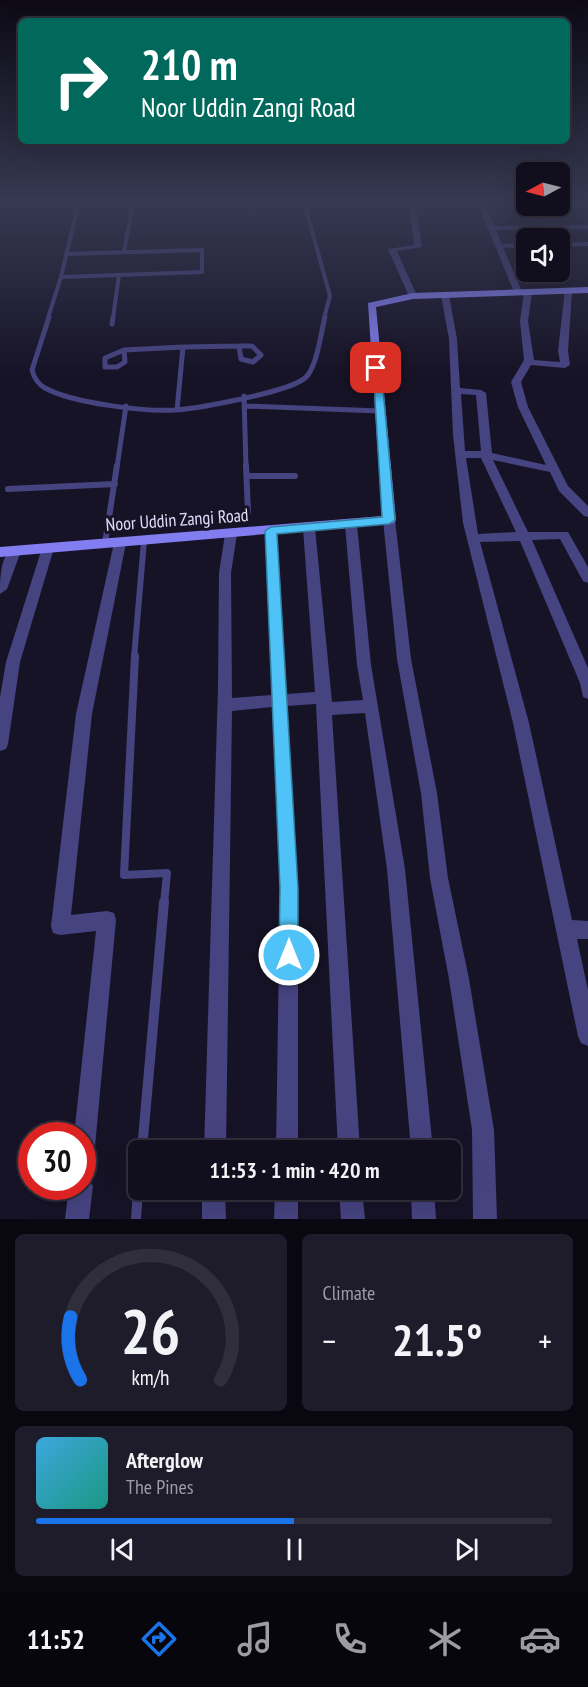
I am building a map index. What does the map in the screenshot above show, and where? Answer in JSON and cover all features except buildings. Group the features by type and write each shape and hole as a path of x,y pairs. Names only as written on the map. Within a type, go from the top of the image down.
{"street":[{"path":"396,259 413,296"},
{"path":"505,259 523,292 528,362 516,382 523,407 563,488 588,513"},
{"path":"485,1219 483,1130 440,878 429,793 404,658 389,520 371,305 413,296 588,290"},
{"path":"528,362 565,365 563,351 568,291"},
{"path":"445,295 453,339 460,454 473,538 521,723 588,1036"},
{"path":"456,390 481,393 487,455 587,683 588,693"},
{"path":"460,454 487,455 554,470"},
{"name":"Noor Uddin Zangi Road","path":"0,552 351,525 389,520"},
{"path":"351,525 364,665 396,869 421,1140"},
{"path":"309,528 323,697 348,1140"},
{"path":"271,531 289,888 287,1140"},
{"path":"215,1140 225,705 225,573 231,534"},
{"path":"473,538 564,535 588,578"},
{"path":"87,1122 107,920 60,926 84,714 113,543"},
{"path":"0,744 13,662 48,548"},
{"path":"0,589 15,551"},
{"path":"323,697 326,709 372,706"},
{"path":"225,705 323,697"},
{"path":"566,929 588,930"},
{"path":"77,1219 79,1200"},
{"path":"214,1200 214,1219"},
{"path":"286,1200 286,1219"},
{"path":"352,1200 353,1219"},
{"path":"423,1200 424,1219"}],"lane":[{"path":"65,259 32,370 35,380 52,392 126,406 177,410 290,385 306,378 312,368 330,296 320,259"},
{"path":"60,277 202,272 202,259"},
{"path":"112,324 119,275"},
{"path":"124,350 125,362 117,367 105,367 105,358 124,350 183,347 239,346 252,346 261,355 253,362 241,359 239,346"},
{"path":"177,410 183,347"},
{"path":"244,396 248,512"},
{"path":"113,543 115,484 126,406"},
{"path":"244,406 380,411"},
{"path":"247,476 295,476"},
{"path":"8,489 115,484"},
{"path":"143,1140 167,873 124,875 132,688 144,541"},
{"path":"136,1219 137,1200"}],"route":[{"path":"289,955 289,888 271,531 389,520 376,368"}]}
